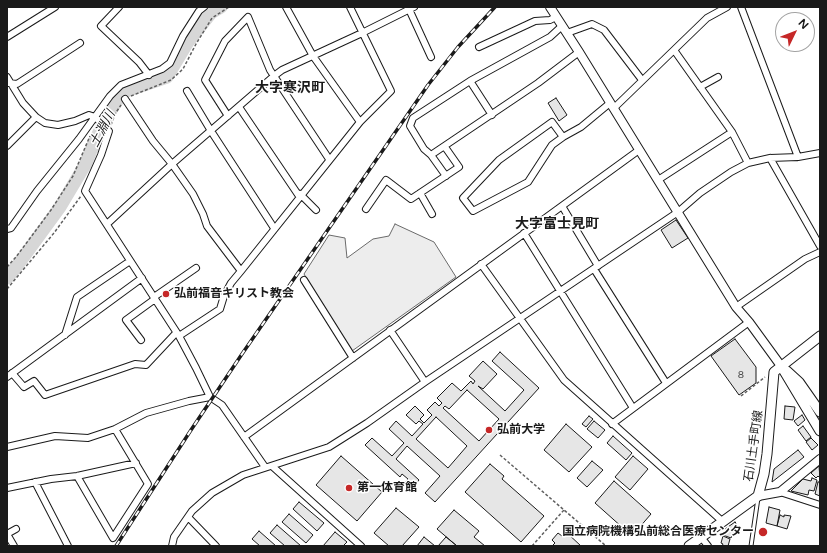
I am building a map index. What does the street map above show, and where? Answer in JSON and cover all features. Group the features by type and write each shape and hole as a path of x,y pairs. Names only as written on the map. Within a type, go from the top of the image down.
{"main road":[{"name":"石川土手町線","path":"689,546 758,496 764,474 767,454 774,372 820,336"},
{"path":"781,366 799,382 820,412"},
{"path":"781,366 820,431"}],"street":[{"path":"7,37 55,7"},
{"path":"119,7 101,26 139,62 149,74"},
{"path":"7,229 11,228 50,174 97,119 110,96 121,85 130,80 149,74 170,63 199,11 204,7"},
{"path":"286,7 313,56 360,122"},
{"path":"142,278 10,375 24,387 34,381 45,395 135,364 146,365 178,335 220,309 224,296 241,270 360,122 391,91 350,7"},
{"path":"564,137 552,122 499,160 463,198 473,211 528,182 552,145 612,106 708,18 727,7"},
{"path":"741,7 798,157"},
{"path":"107,224 172,164 282,70 362,33 410,8 431,57"},
{"path":"554,11 736,307 750,322 781,366"},
{"path":"479,47 535,21 550,20 554,11"},
{"path":"228,116 205,80 225,41 248,17 270,70 329,159"},
{"path":"446,176 431,155 424,149 410,126 412,118 470,81 565,29 592,24 604,30 642,80"},
{"path":"9,83 17,84 80,43"},
{"path":"674,50 732,132 748,164"},
{"path":"431,155 538,83 579,52"},
{"path":"7,77 9,83 23,103 36,117 45,123 58,125 75,121 89,115 97,119 109,131 101,155 85,191 178,335 210,398"},
{"path":"700,87 718,78"},
{"path":"470,81 492,115"},
{"path":"187,91 274,228"},
{"path":"125,99 193,194 207,226 241,270"},
{"path":"239,107 300,195 316,210"},
{"path":"7,146 36,117"},
{"path":"658,180 732,132"},
{"path":"366,209 386,180 411,199 459,167 445,147"},
{"path":"244,438 390,330 639,150"},
{"path":"172,546 174,537 192,511 212,494 243,475 330,447 678,212 700,193 731,172 748,164 770,158 798,157 820,153"},
{"path":"770,158 820,246"},
{"path":"420,193 432,214"},
{"path":"562,206 596,267 666,383"},
{"path":"524,233 633,408"},
{"path":"736,307 805,259 820,252"},
{"path":"65,335 77,297 130,260"},
{"path":"481,264 564,380 722,522"},
{"path":"141,340 126,320 196,268"},
{"path":"304,280 353,358"},
{"path":"612,424 750,322"},
{"path":"390,330 425,382"},
{"path":"7,447 55,436 88,438 115,429 146,413 188,401 210,398 222,404 265,468"},
{"path":"77,476 113,538 148,484 115,429"},
{"path":"780,492 820,459"},
{"path":"7,488 77,476 136,463"},
{"path":"272,466 361,546"},
{"path":"35,482 68,546"},
{"path":"758,496 780,492 820,505"},
{"path":"188,517 216,546"},
{"path":"14,546 7,534 16,529"},
{"path":"701,537 708,546"}],"lane":[{"path":"751,546 758,496"}],"path":[{"path":"7,267 51,210 73,176 91,132"},
{"path":"7,290 54,233 85,191"},
{"path":"741,396 766,376 769,377"},
{"path":"500,455 606,546"},
{"path":"532,546 565,510"}],"shaded area":[{"path":"395,224 434,242 456,277 352,351 304,274 329,235 345,238 347,258 373,239 389,236"}],"building":[{"path":"556,98 567,115 559,121 548,103"},
{"path":"676,220 688,238 672,248 661,230"},
{"path":"735,339 756,367 756,383 739,395 711,356"},
{"path":"500,352 539,388 435,502 425,493 440,476 407,446 396,459 419,480 412,488 405,482 408,479 402,474 400,477 365,445 372,438 392,456 404,443 389,429 396,421 412,436 423,424 419,421 416,424 406,415 415,406 424,415 420,419 424,423 432,415 427,410 435,402 439,406 442,403 437,398 452,383 461,391 471,381 473,384 475,381 469,376 483,361 497,374 483,389 478,386 505,411 524,390 492,361","holes":["467,390 499,419 479,441 443,408 445,406 449,409","436,417 467,446 448,468 416,439"]},
{"path":"785,406 795,407 793,420 784,419"},
{"path":"802,415 805,420 798,426 794,421"},
{"path":"589,416 593,419 586,427 582,424"},
{"path":"594,421 605,430 598,438 587,429"},
{"path":"566,424 592,447 569,472 544,450"},
{"path":"803,426 811,437 806,441 798,430"},
{"path":"613,436 632,453 626,460 607,443"},
{"path":"811,438 818,445 812,450 806,442"},
{"path":"798,450 804,457 772,482 774,469"},
{"name":"第一体育館","path":"341,456 382,492 357,521 316,485"},
{"path":"633,456 648,469 630,490 615,477"},
{"path":"592,461 603,470 587,487 577,478"},
{"path":"490,464 504,476 502,479 544,516 521,542 465,492"},
{"path":"819,466 820,478 818,476 816,478 811,473"},
{"path":"812,478 817,480 814,491 809,490 808,495 791,491 803,479 811,481"},
{"path":"614,481 651,514 632,536 595,503"},
{"path":"818,482 820,482 820,496 815,494"},
{"path":"299,502 324,523 317,531 293,509"},
{"path":"769,507 780,510 777,526 766,523"},
{"path":"396,508 419,527 402,546 389,546 374,533"},
{"path":"454,510 479,531 474,537 485,546 457,546 437,529"},
{"path":"289,514 313,535 306,543 282,522"},
{"path":"780,515 784,517 784,515 791,516 787,529 777,526"},
{"path":"735,522 736,523 731,538 723,535 725,529"},
{"path":"277,525 301,546 285,546 270,533"},
{"path":"259,531 276,546 260,546 252,539"},
{"path":"335,532 347,542 343,546 323,546"},
{"path":"566,532 581,546 552,546 555,543 552,540 558,533 562,536"},
{"path":"723,536 730,539 728,546 722,546 723,544 721,543"},
{"path":"424,537 435,546 417,546"},
{"path":"446,537 457,546 438,546"}],"waterway":[{"name":"土淵川","path":"7,278 60,207 85,165 96,138 111,110 123,92 167,77 188,42 211,13 221,7"}],"railway":[{"path":"116,546 242,354 428,85 458,47 495,7"}],"place":[{"name":"弘前福音キリスト教会","path":"166,294"},
{"name":"弘前大学","path":"489,430"},
{"name":"第一体育館","path":"349,488"},
{"name":"国立病院機構弘前総合医療センター","path":"763,532"}],"district":[{"name":"大字寒沢町","path":"290,88"},
{"name":"大字富士見町","path":"557,224"}]}
